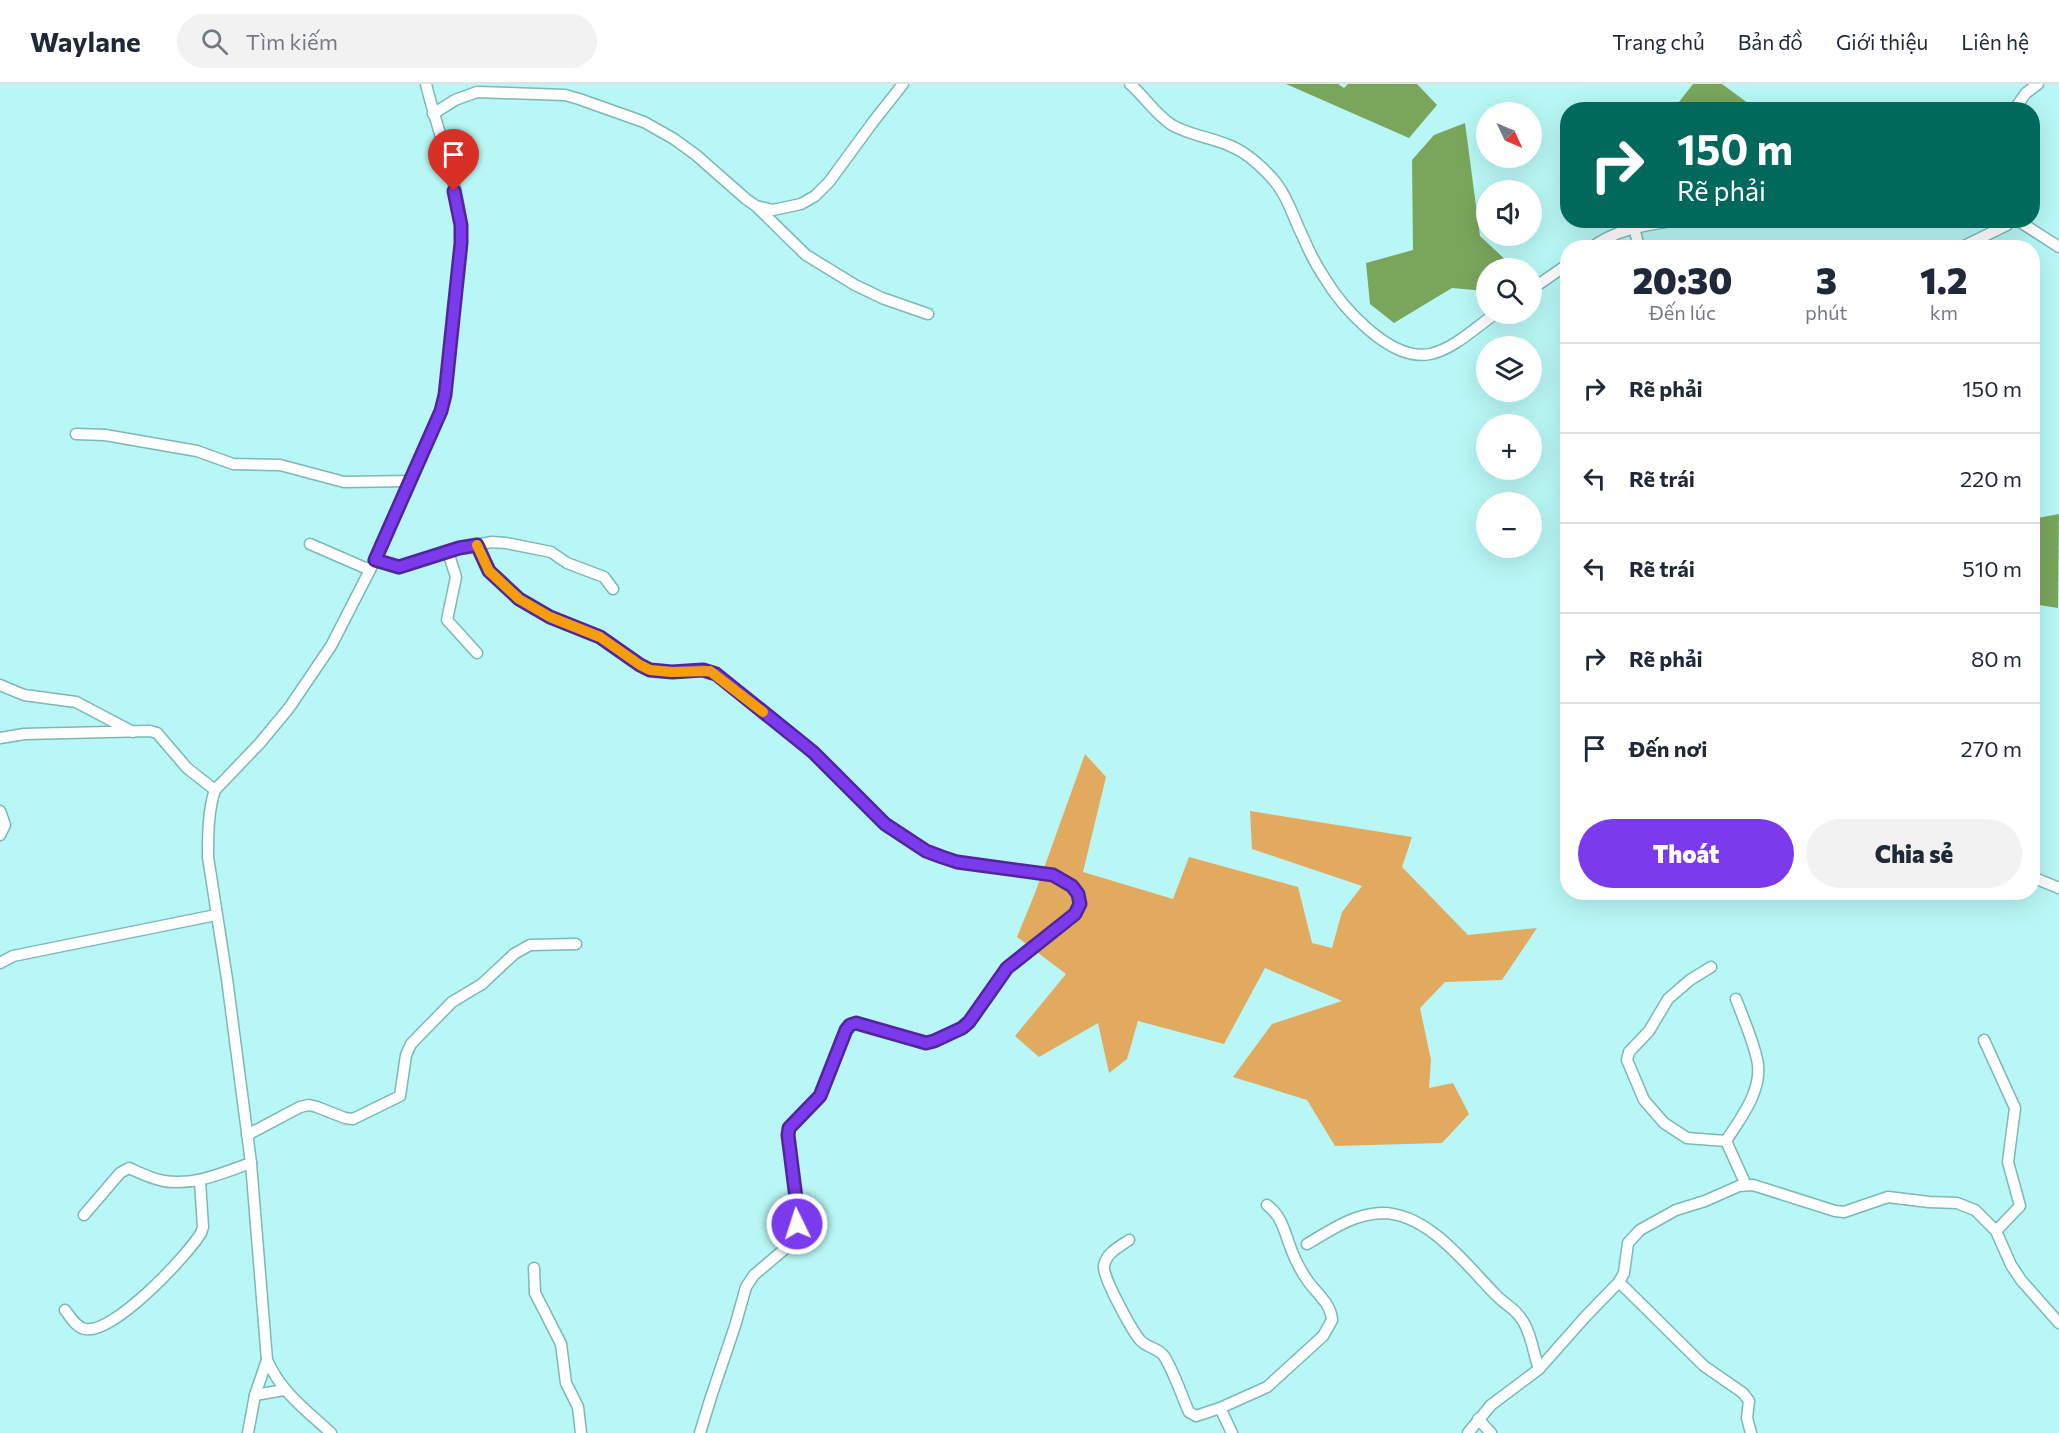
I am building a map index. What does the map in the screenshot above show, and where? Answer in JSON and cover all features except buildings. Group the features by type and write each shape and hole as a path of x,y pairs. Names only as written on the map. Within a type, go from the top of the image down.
{"street":[{"path":"331,1433 284,1390 267,1360 247,1135 227,979 208,857 208,840 212,797 215,790 260,743 308,682 331,646 372,565 441,411 452,335 461,225 452,179 426,84"},
{"path":"756,206 773,210 785,209 815,196 829,182 903,84"},
{"path":"1130,84 1171,124 1243,152 1273,178 1283,192 1323,277 1355,316 1376,335 1412,353 1428,354 1443,350 1481,324"},
{"path":"2020,102 2037,84"},
{"path":"433,114 455,100 477,92 565,95 644,122 696,155 756,206 806,255 855,285 882,298 928,314"},
{"path":"1604,240 1631,228"},
{"path":"1976,240 2001,228"},
{"path":"2029,228 2059,247"},
{"path":"1542,281 1560,269"},
{"path":"76,434 105,435 197,451 233,464 280,465 344,482 410,481"},
{"path":"310,544 372,565 399,567 477,545 492,542 506,543 551,552 567,563 604,577 613,589"},
{"path":"477,545 489,571 519,599 550,617 600,637 650,670 672,672 703,670 716,674 813,752 880,820 926,851 957,862 1053,875 1072,886 1078,894 1080,904 1075,914 1007,968 976,1014 962,1028 926,1043 856,1023 850,1025 846,1030 820,1096 789,1128 798,1214 794,1236 788,1247 754,1275 746,1287 700,1433"},
{"path":"448,552 456,577 447,620 477,653"},
{"path":"0,685 24,695 70,700 133,732"},
{"path":"0,738 24,734 150,731 157,733 187,768 215,790"},
{"path":"0,811 5,825 0,836"},
{"path":"2040,880 2059,888"},
{"path":"0,963 13,956 216,915"},
{"path":"247,1135 300,1107 309,1105 353,1119 400,1096 406,1055 411,1044 452,1002 482,984 514,954 530,945 576,944"},
{"path":"1711,967 1690,980 1668,999 1649,1031 1629,1052 1627,1060 1644,1100 1664,1123 1687,1138 1726,1141"},
{"path":"1726,1141 1747,1108 1758,1081 1758,1065 1736,999"},
{"path":"1984,1040 2015,1108 2008,1162 2009,1173 2020,1206 1996,1231"},
{"path":"1726,1141 1746,1185"},
{"path":"84,1215 120,1173 129,1168 162,1181 181,1182 200,1181 250,1163"},
{"path":"65,1310 82,1329 90,1330 103,1326 149,1291 201,1233 203,1227 200,1181"},
{"path":"1468,1433 1491,1406 1539,1369 1619,1282 1624,1273 1629,1243 1640,1230 1676,1210 1705,1201 1739,1186 1746,1185 1844,1212 1888,1197 1957,1203 1975,1210 1996,1231 2015,1272 2059,1323"},
{"path":"1129,1240 1106,1259 1104,1273 1137,1337 1146,1346 1157,1349 1165,1358 1192,1415 1196,1416 1267,1387 1323,1336 1332,1320 1328,1306 1308,1281 1290,1248 1284,1225 1274,1210 1267,1205"},
{"path":"1306,1244 1350,1218 1384,1213 1412,1220 1440,1237 1497,1297 1519,1316 1528,1331 1539,1369"},
{"path":"534,1268 535,1293 564,1351 566,1383 578,1407 581,1433"},
{"path":"1619,1282 1704,1366 1743,1393 1749,1401 1747,1418 1751,1433"},
{"path":"248,1433 255,1395 267,1360"},
{"path":"255,1395 284,1390"},
{"path":"1220,1408 1232,1433"},
{"path":"1478,1419 1491,1433"}],"shaded area":[{"path":"1286,84 1338,84 1344,88 1348,84 1417,84 1437,105 1409,138"},
{"path":"1693,84 1722,84 1746,102 1679,102"},
{"path":"1465,123 1476,206 1476,246 1491,246 1504,258 1476,258 1476,290 1452,288 1394,323 1370,304 1366,263 1413,250 1412,160 1434,135"},
{"path":"2059,514 2058,608 2040,605 2040,518"},
{"path":"1085,754 1106,777 1083,872 1173,899 1189,857 1298,887 1312,943 1332,948 1342,912 1362,886 1252,849 1250,811 1412,837 1402,867 1468,935 1537,928 1502,980 1445,982 1420,1008 1431,1060 1429,1088 1453,1083 1469,1114 1442,1143 1335,1146 1307,1100 1233,1077 1272,1024 1342,1001 1265,968 1224,1044 1138,1021 1127,1059 1109,1073 1098,1023 1039,1057 1015,1036 1066,974 1017,937"}],"slow traffic":[{"path":"477,545 489,571 519,599 550,617 600,637 650,670 661,672 710,671 763,712"}],"route":[{"path":"454,191 461,225 461,243 445,395 434,428 375,560 399,567 459,548 477,545 489,571 519,599 550,617 600,637 650,670 672,672 703,670 716,674 813,752 885,824 926,851 957,862 1053,875 1072,886 1078,894 1080,904 1075,914 1068,922 1007,968 976,1014 962,1028 926,1043 856,1023 850,1025 820,1096 789,1128 798,1214 797,1224"}]}
